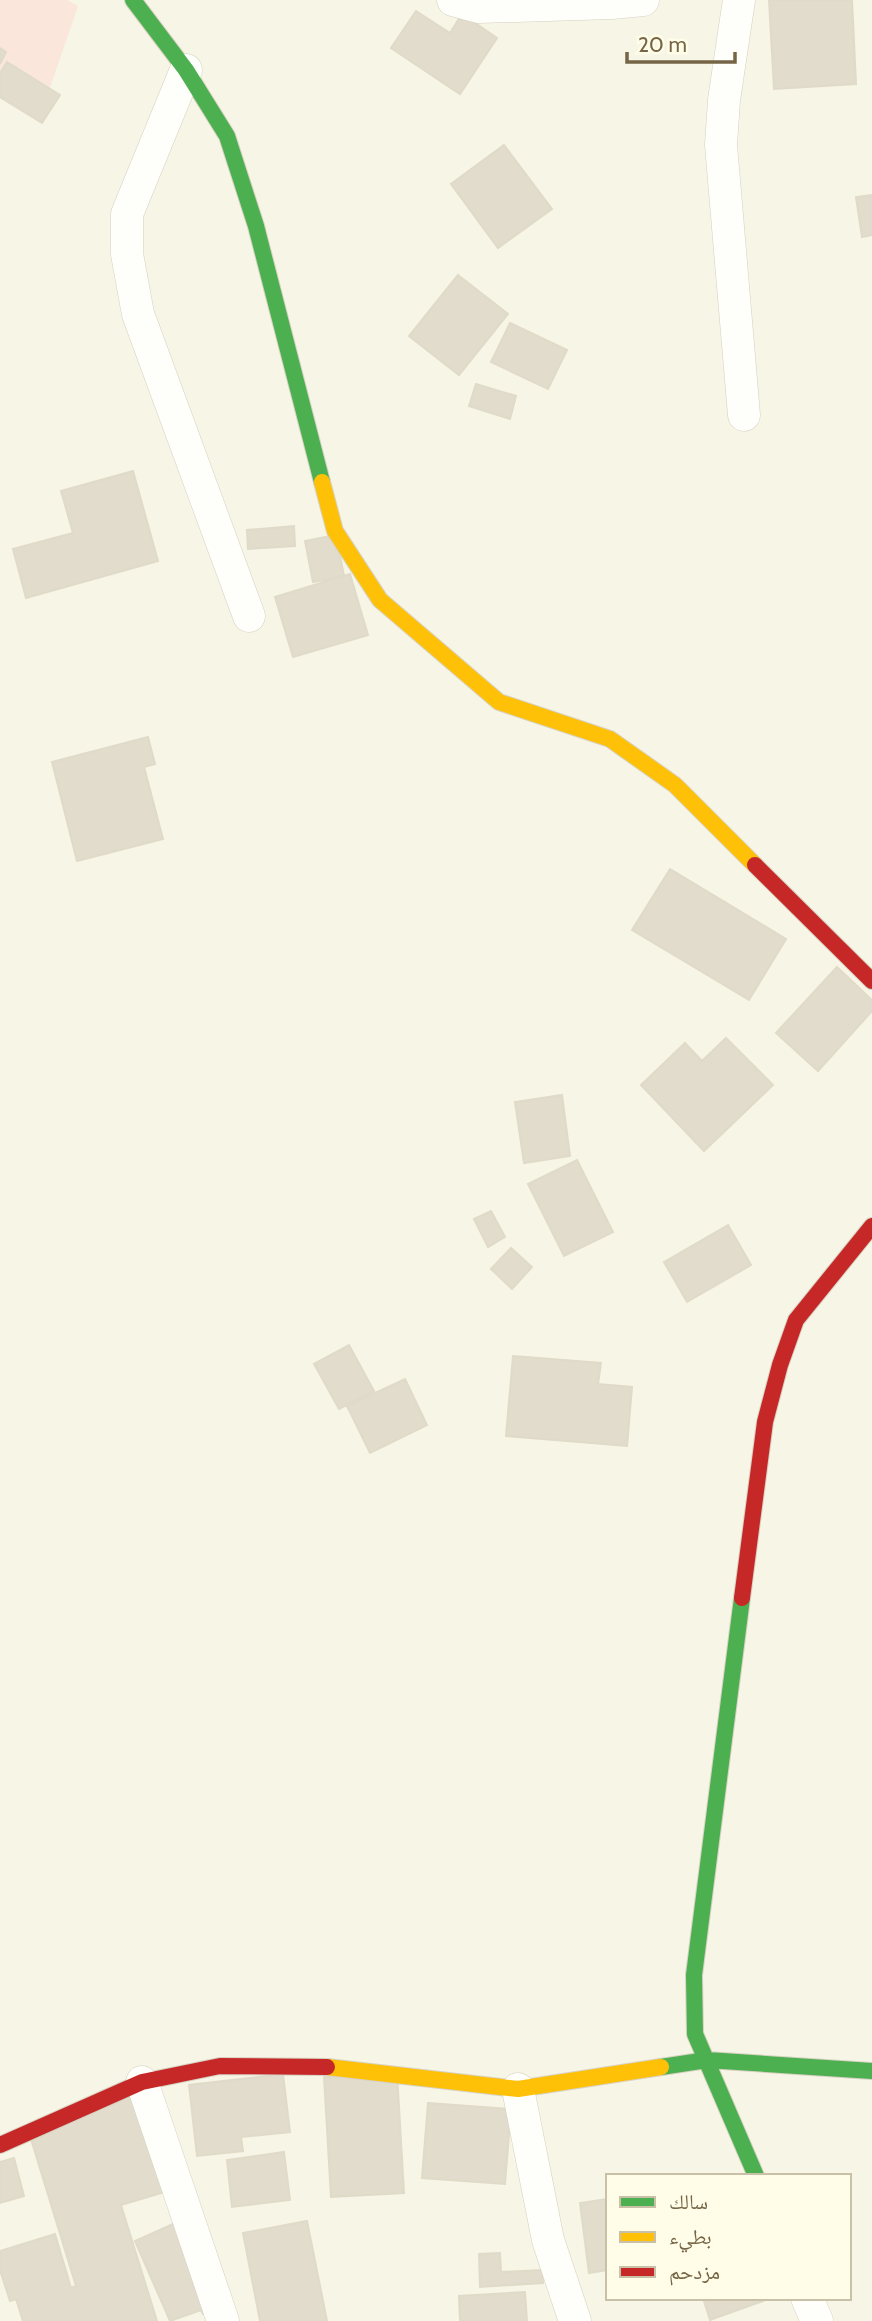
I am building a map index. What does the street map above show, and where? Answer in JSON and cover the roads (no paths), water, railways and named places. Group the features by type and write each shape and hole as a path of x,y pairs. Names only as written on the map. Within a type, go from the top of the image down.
{"street":[{"path":"133,0 186,70 227,136 256,226 335,531 380,600 499,702 610,739 675,785 872,981"},
{"path":"453,0 480,7 643,0"},
{"path":"739,0 724,100 721,145 744,415"},
{"path":"186,70 127,214 127,254 138,314 249,616"},
{"path":"755,2174 695,2034 694,1975 765,1422 780,1365 796,1320 872,1226"},
{"path":"0,2145 142,2082 220,2067 317,2066 518,2090 707,2060 872,2071"},
{"path":"142,2082 223,2321"},
{"path":"518,2090 548,2240 575,2321"},
{"path":"808,2300 817,2321"}]}
